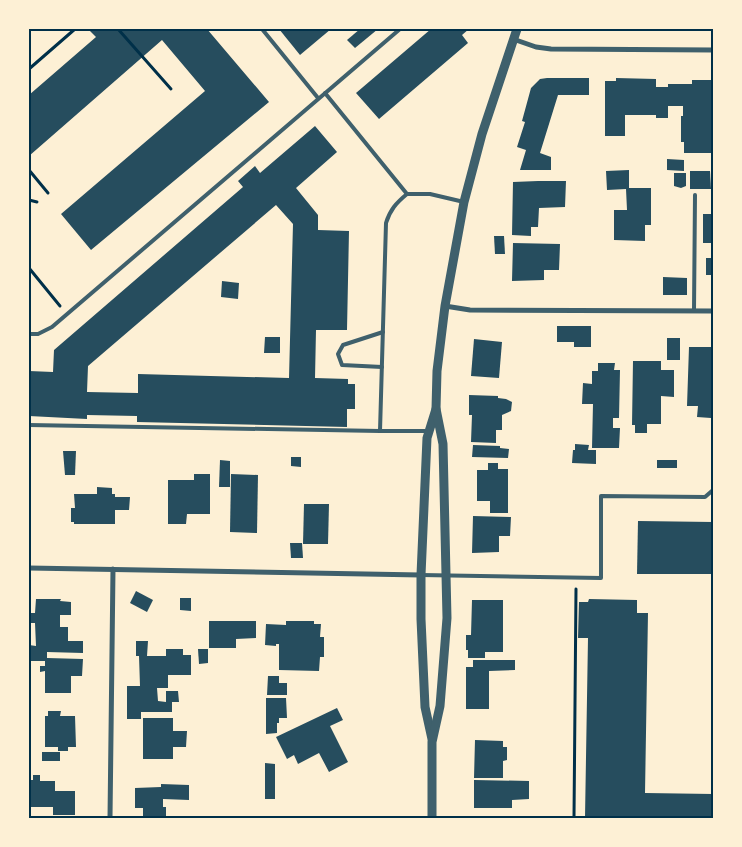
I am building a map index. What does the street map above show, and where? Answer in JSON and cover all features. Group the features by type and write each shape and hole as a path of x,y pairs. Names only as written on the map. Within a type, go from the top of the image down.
{"street":[{"path":"432,742 440,706 447,618 443,444 436,409 437,371 444,306 464,202 482,134 517,29"},
{"path":"513,39 536,47 551,49 713,50"},
{"path":"444,306 470,310 713,312"},
{"path":"432,818 432,742 425,708 421,575 427,438 436,409"},
{"path":"29,568 421,575"},
{"path":"110,818 113,569"}],"lane":[{"path":"262,29 318,98"},
{"path":"29,334 38,334 45,331 67,314 400,29"},
{"path":"325,93 407,194"},
{"path":"380,431 386,223 390,211 407,194 430,194 464,202"},
{"path":"694,311 695,195"},
{"path":"382,367 342,365 338,354 343,345 383,332"},
{"path":"29,425 429,431"},
{"path":"421,575 601,578 601,496 705,497 713,490"}],"path":[{"path":"29,69 75,29"},
{"path":"118,29 171,89"},
{"path":"29,170 48,193"},
{"path":"29,200 37,202"},
{"path":"29,268 67,314"},
{"path":"574,818 576,578"}],"building":[{"path":"88,29 103,29 104,31 107,29 207,29 269,102 91,250 61,214 205,91 162,40 29,156 29,95 96,37"},
{"path":"279,29 331,29 300,55"},
{"path":"360,29 378,29 355,48 347,40"},
{"path":"431,29 469,29 462,35 468,43 379,119 356,93"},
{"path":"589,78 589,95 558,95 540,153 551,157 551,170 520,170 526,150 517,147 525,122 522,121 531,88 540,79"},
{"path":"616,78 656,79 656,87 668,87 668,84 692,84 692,80 711,80 713,153 684,153 684,142 681,142 683,106 668,106 668,118 656,118 656,115 625,115 625,136 605,136 605,81 616,81"},
{"path":"315,126 337,152 296,188 318,215 318,230 349,231 347,330 316,330 315,378 348,379 348,384 355,384 355,409 347,409 347,427 137,422 137,416 87,415 87,419 29,416 29,371 53,372 54,350 243,187 238,181 255,166 260,173","holes":["276,205 293,224 289,378 138,374 138,393 87,392 88,366"]},
{"path":"667,159 684,160 684,171 667,170"},
{"path":"629,170 629,188 651,188 651,225 645,225 645,241 614,240 614,210 627,210 626,189 607,190 606,171"},
{"path":"690,171 710,171 711,189 690,189"},
{"path":"674,173 686,173 686,186 681,188 674,186"},
{"path":"566,181 565,207 539,208 538,227 531,227 531,236 512,235 513,182"},
{"path":"711,200 713,200 713,243 703,243 703,214 711,214"},
{"path":"494,236 504,236 505,254 495,254"},
{"path":"513,243 560,244 559,270 544,270 544,280 512,281"},
{"path":"706,258 713,258 713,275 706,275"},
{"path":"663,277 687,278 687,295 663,295"},
{"path":"222,281 239,283 238,299 221,297"},
{"path":"557,326 591,326 591,347 574,347 574,342 557,342"},
{"path":"265,337 280,337 280,353 264,353"},
{"path":"667,338 680,338 680,360 667,360"},
{"path":"474,339 502,342 499,378 471,376"},
{"path":"689,347 712,347 711,418 697,417 698,406 687,406"},
{"path":"633,361 661,361 661,370 674,370 674,397 661,396 661,424 647,424 647,433 635,433 635,425 632,425"},
{"path":"598,363 615,363 614,370 620,370 619,418 613,418 613,428 620,428 619,448 592,448 593,404 582,404 583,383 592,384 592,371 598,371"},
{"path":"469,395 498,396 498,398 512,402 511,411 502,415 502,430 496,430 496,443 471,442 472,415 469,415"},
{"path":"575,444 589,445 588,450 596,450 596,464 572,463"},
{"path":"473,445 500,446 500,448 509,449 508,458 472,457"},
{"path":"63,451 76,451 75,475 65,475"},
{"path":"291,457 301,457 301,467 291,466"},
{"path":"220,460 230,461 230,487 219,487"},
{"path":"657,460 677,460 677,468 657,468"},
{"path":"488,463 498,463 498,469 508,469 508,513 490,513 490,501 477,501 477,470 488,470"},
{"path":"194,474 210,474 210,514 187,514 186,524 168,524 168,480 194,480"},
{"path":"231,474 258,475 257,533 230,532"},
{"path":"97,487 112,488 112,494 115,494 115,497 130,497 129,510 115,510 115,524 74,524 74,522 71,522 71,508 75,508 74,494 97,494"},
{"path":"304,504 329,504 328,544 303,544"},
{"path":"473,516 511,517 510,536 499,536 499,552 472,553"},
{"path":"638,521 713,522 713,574 637,574"},
{"path":"290,543 302,543 303,558 291,558"},
{"path":"136,591 153,600 147,612 130,603"},
{"path":"180,598 191,598 191,611 180,610"},
{"path":"36,599 61,599 60,601 71,602 71,615 60,615 60,627 68,627 68,641 83,641 83,653 47,652 47,658 83,659 82,676 71,676 71,693 45,693 45,671 40,672 40,666 45,666 45,661 29,661 29,645 36,646 35,623 30,623 31,613 35,613"},
{"path":"589,599 637,600 637,613 648,613 645,793 713,794 713,818 585,818 588,638 578,638 579,602 588,602"},
{"path":"472,600 503,600 503,652 485,652 485,658 468,658 466,635 471,635"},
{"path":"209,621 256,621 256,638 236,639 236,648 209,648"},
{"path":"286,621 314,621 314,624 321,624 320,637 324,637 324,657 320,657 319,671 279,670 279,644 276,644 276,646 265,645 266,624 286,625"},
{"path":"136,641 148,641 147,656 166,656 166,649 183,649 183,655 191,655 191,675 168,675 168,688 157,688 158,701 166,702 166,691 178,691 179,702 172,702 172,712 141,712 141,719 127,719 127,686 140,686 139,656 136,656"},
{"path":"198,649 208,649 208,663 199,664"},
{"path":"473,660 515,660 515,670 489,671 489,709 466,709 466,667 473,667"},
{"path":"268,676 279,676 279,683 287,683 287,695 267,695"},
{"path":"266,698 286,698 287,718 279,718 277,733 266,734"},
{"path":"337,708 343,720 330,726 348,762 329,772 319,753 298,764 294,755 287,759 276,737"},
{"path":"48,711 61,711 60,716 75,716 76,747 68,747 68,751 58,751 58,747 45,747 45,716 48,716"},
{"path":"143,718 173,718 173,731 187,731 186,747 173,747 173,759 143,759"},
{"path":"475,740 503,741 503,747 507,747 507,760 503,761 503,778 474,778"},
{"path":"42,752 60,752 60,761 42,761"},
{"path":"265,763 275,764 275,799 265,799"},
{"path":"33,775 40,775 40,781 55,781 55,791 75,791 75,815 53,815 53,807 29,807 29,780 33,780"},
{"path":"474,780 529,781 529,799 512,800 512,808 474,808"},
{"path":"161,784 189,785 189,800 163,799 163,807 166,807 166,818 143,818 143,808 135,808 135,788 161,787"}]}
